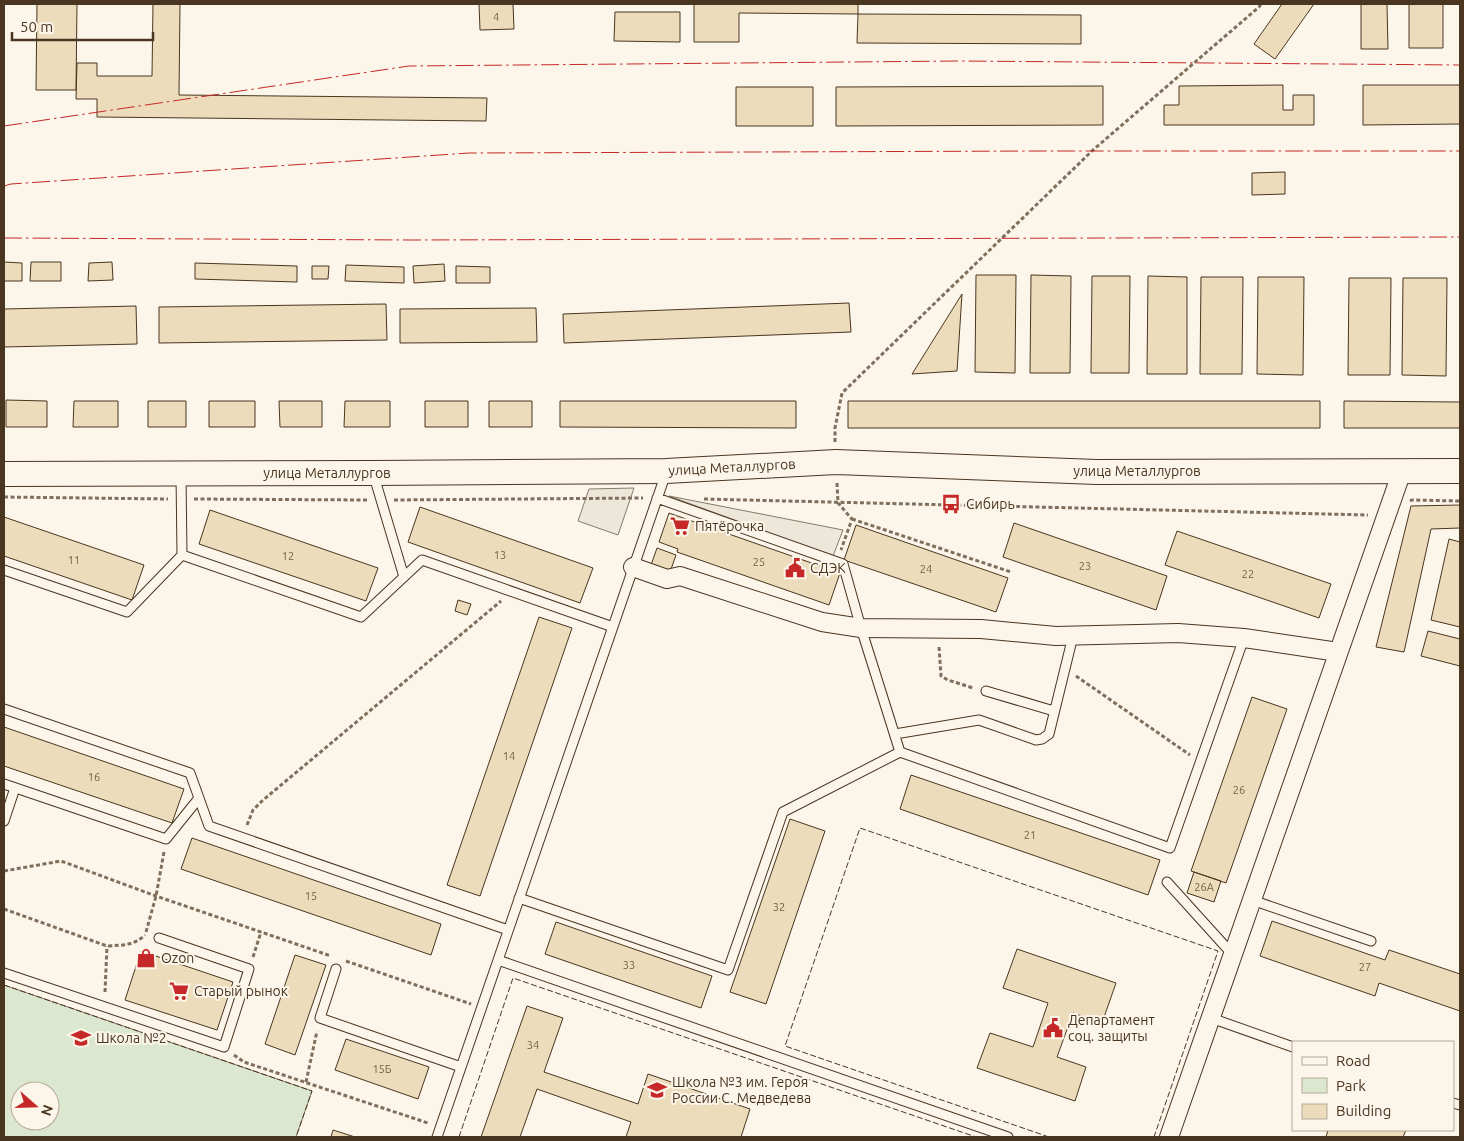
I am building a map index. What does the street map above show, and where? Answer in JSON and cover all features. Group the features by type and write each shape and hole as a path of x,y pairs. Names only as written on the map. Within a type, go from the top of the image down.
{"street":[{"name":"улица Металлургов","path":"4,474 666,471 836,462 1097,472 1460,471"},
{"path":"1169,1137 1402,471"},
{"path":"633,567 667,579 680,576 822,622 861,628 981,629 1056,636 1178,634 1244,638 1338,652"}],"lane":[{"path":"437,1137 666,471"},
{"path":"373,473 404,577"},
{"path":"4,570 127,612 182,555 181,474"},
{"path":"657,498 843,564 900,752"},
{"path":"182,555 361,617 422,560 612,627"},
{"path":"894,734 979,720 1036,740 1042,739 1049,734 1074,636"},
{"path":"519,898 728,970 782,812 900,752 1170,848 1244,638"},
{"path":"986,691 1054,711"},
{"path":"4,709 190,773 209,826 508,930"},
{"path":"4,784 166,840 200,798"},
{"path":"4,821 15,788"},
{"path":"1167,882 1233,955"},
{"path":"1252,900 1371,942"},
{"path":"4,973 224,1047 249,969 159,938"},
{"path":"498,960 1008,1137"},
{"path":"336,970 320,1018 461,1067"},
{"path":"1211,1018 1292,1047"}],"path":[{"path":"1011,572 852,519 838,503 835,428 842,393 1093,150 1261,4"},
{"path":"4,497 381,500 657,498"},
{"path":"695,499 1386,516 1412,500 1460,501"},
{"path":"837,561 852,519"},
{"path":"242,837 253,810 262,801 512,592"},
{"path":"937,629 941,676 958,684 986,691"},
{"path":"1065,669 1200,762"},
{"path":"4,908 107,946 136,943 146,935 156,896 166,840"},
{"path":"4,871 61,861 156,896 335,957"},
{"path":"249,969 261,932"},
{"path":"146,935 159,938"},
{"path":"104,1007 107,946"},
{"path":"344,960 482,1008"},
{"path":"306,1082 320,1018"},
{"path":"224,1047 244,1062 441,1127"}],"green space":[{"name":"Школа №2","path":"4,985 312,1091 296,1137 4,1137"}],"shaded area":[{"path":"634,488 618,535 578,521 589,489"},
{"path":"669,496 843,530 833,556"}],"building":[{"path":"37,4 77,4 76,90 36,90"},
{"path":"153,4 180,4 179,95 487,98 486,121 97,117 97,99 76,99 77,63 97,63 97,76 152,76"},
{"path":"479,4 513,4 514,29 480,30"},
{"path":"694,4 858,4 858,14 739,13 739,42 694,42"},
{"path":"1282,4 1314,4 1275,59 1254,44"},
{"path":"1361,4 1387,4 1388,49 1361,49"},
{"path":"1409,4 1443,4 1443,48 1409,48"},
{"path":"615,12 680,12 680,42 614,41"},
{"path":"858,14 1081,15 1081,44 857,43"},
{"path":"1283,85 1283,110 1293,110 1293,95 1314,95 1314,125 1164,125 1164,105 1179,105 1179,86"},
{"path":"1363,85 1460,85 1460,124 1363,125"},
{"path":"1103,86 1103,125 836,126 836,87"},
{"path":"736,87 813,87 813,126 736,126"},
{"path":"1285,172 1285,194 1252,195 1252,173"},
{"path":"4,262 22,263 22,281 4,281"},
{"path":"31,262 61,262 61,281 30,281"},
{"path":"112,262 113,280 88,281 89,263"},
{"path":"195,263 297,266 297,282 195,279"},
{"path":"444,264 445,281 414,283 413,266"},
{"path":"346,265 404,267 404,283 345,281"},
{"path":"312,266 329,266 328,279 312,279"},
{"path":"456,266 490,267 490,283 456,283"},
{"path":"976,275 1016,275 1015,373 975,372"},
{"path":"1031,275 1071,276 1070,373 1030,373"},
{"path":"1092,276 1130,276 1129,373 1091,373"},
{"path":"1148,276 1187,277 1187,374 1147,374"},
{"path":"1201,277 1243,277 1242,374 1200,374"},
{"path":"1258,277 1304,277 1303,375 1257,374"},
{"path":"1349,278 1391,278 1390,375 1348,375"},
{"path":"1403,278 1447,278 1446,376 1402,375"},
{"path":"962,294 957,371 912,374"},
{"path":"849,303 851,332 564,343 563,314"},
{"path":"386,304 387,340 159,343 159,307"},
{"path":"136,306 137,344 4,347 4,309"},
{"path":"536,308 537,342 400,343 400,309"},
{"path":"6,400 47,401 47,427 6,427"},
{"path":"74,401 118,401 118,427 73,427"},
{"path":"148,401 186,401 186,427 148,427"},
{"path":"209,401 255,401 255,427 209,427"},
{"path":"279,401 322,401 322,427 280,427"},
{"path":"345,401 390,401 390,427 344,427"},
{"path":"425,401 468,401 468,427 425,427"},
{"path":"489,401 532,401 532,427 489,427"},
{"path":"560,401 796,401 796,428 560,427"},
{"path":"848,401 1320,401 1320,428 848,428"},
{"path":"1344,401 1460,402 1460,428 1344,428"},
{"path":"1460,505 1460,528 1431,529 1404,652 1376,647 1411,506"},
{"path":"420,507 593,568 580,603 408,542"},
{"path":"210,510 378,568 366,601 199,544"},
{"path":"669,513 840,573 829,605 677,552 678,549 659,542"},
{"path":"4,517 144,565 132,600 4,556"},
{"path":"1014,523 1167,576 1156,610 1003,557"},
{"path":"856,525 1008,578 996,612 844,560"},
{"path":"1177,531 1331,584 1319,618 1165,565"},
{"path":"1449,539 1460,542 1460,627 1431,620"},
{"path":"657,548 676,555 669,575 650,568"},
{"path":"458,600 471,604 467,615 455,611"},
{"path":"539,617 572,628 480,896 447,885"},
{"path":"1428,631 1460,639 1460,666 1421,656"},
{"path":"1252,697 1287,709 1226,883 1191,871"},
{"path":"4,727 184,789 172,823 4,766"},
{"path":"911,775 1160,860 1148,895 900,809"},
{"path":"790,819 825,831 766,1004 730,992"},
{"path":"192,838 441,924 431,955 181,869"},
{"path":"1194,872 1221,881 1214,902 1187,893"},
{"path":"1272,921 1385,960 1389,950 1460,974 1460,1011 1379,983 1375,996 1260,956"},
{"path":"556,922 712,976 701,1008 545,954"},
{"name":"Департамент соц. защиты","path":"1017,949 1116,983 1102,1023 1073,1013 1057,1057 1086,1067 1075,1101 977,1068 990,1033 1033,1047 1048,1003 1003,988"},
{"name":"Старый рынок","path":"141,951 233,982 217,1030 125,1000"},
{"path":"295,955 326,965 295,1055 265,1044"},
{"path":"527,1006 563,1018 544,1072 638,1104 648,1074 750,1109 741,1137 626,1137 631,1122 537,1089 520,1137 481,1137"},
{"path":"346,1039 429,1067 418,1099 335,1070"},
{"path":"333,1130 355,1137 331,1137"},
{"path":"1328,1131 1406,1131 1403,1137 1326,1137"}],"fence":[{"path":"1049,1137 785,1046 860,828 1218,951 1154,1137"},
{"path":"459,1137 513,978 976,1137"},
{"path":"4,985 312,1091 296,1137"}],"power":[{"path":"4,126 409,66 959,61 1460,65"},
{"path":"4,186 469,153 1460,151"},
{"path":"4,238 414,240 1460,237"}],"place":[{"name":"Сибирь","path":"951,504"},
{"name":"Пятёрочка","path":"680,526"},
{"name":"СДЭК","path":"795,568"},
{"name":"Ozon","path":"146,958"},
{"name":"Старый рынок","path":"179,991"},
{"name":"Департамент соц. защиты","path":"1053,1028"},
{"name":"Школа №2","path":"81,1038"},
{"name":"Школа №3 им. Героя России С. Медведева","path":"657,1090"}]}
